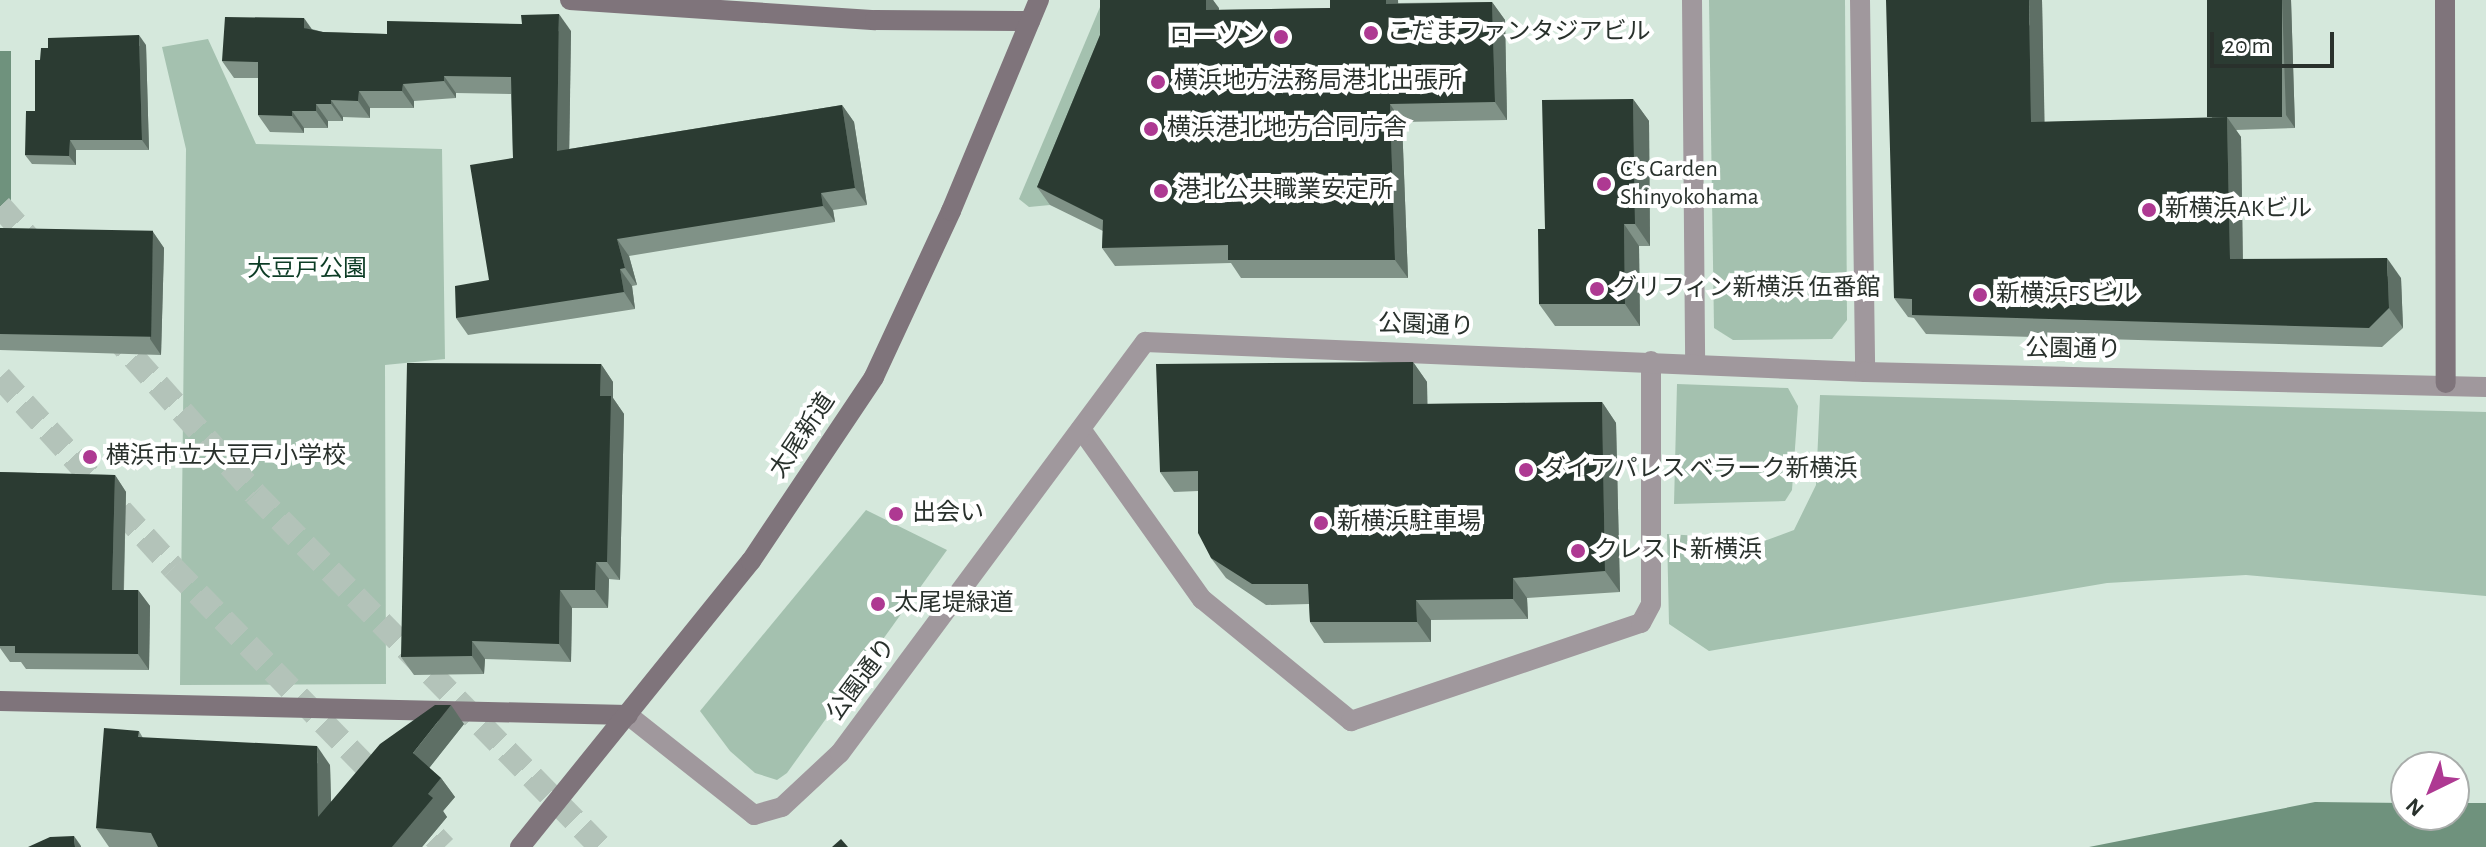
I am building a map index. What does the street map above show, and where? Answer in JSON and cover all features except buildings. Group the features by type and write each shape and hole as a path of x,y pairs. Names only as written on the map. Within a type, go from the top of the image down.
{"street":[{"path":"570,0 875,20 1030,21"},
{"name":"太尾新道","path":"520,847 751,561 874,377 951,211 1039,0"},
{"path":"1692,0 1695,363"},
{"path":"1860,0 1865,372"},
{"path":"2445,0 2446,383"},
{"name":"公園通り","path":"628,715 754,815 782,807 840,753 1145,342 1865,372 2446,383 2486,387"},
{"path":"1081,429 1202,599 1351,721 1641,623 1651,604 1651,361"},
{"path":"0,701 628,715"}],"green space":[{"path":"1103,0 1112,53 1050,205 1029,207 1019,199"},
{"path":"1709,0 1845,0 1847,320 1832,339 1733,340 1714,328"},
{"name":"大豆戸公園","path":"208,39 256,144 442,149 445,359 385,365 386,684 180,685 186,149 162,47"},
{"path":"1677,384 1788,388 1798,406 1792,490 1785,501 1674,504"},
{"path":"1820,395 2486,412 2486,596 2246,575 2107,583 1709,651 1669,624 1667,534 1767,540 1794,530 1816,485"},
{"path":"866,510 947,550 787,773 777,780 755,773 730,751 700,711"}],"shaded area":[{"path":"0,51 11,51 11,211 0,211"},
{"path":"2315,802 2390,803 2390,831 2470,831 2470,803 2486,803 2486,847 2089,847"}],"tunnel":[{"path":"0,206 41,252"},
{"path":"110,331 255,494 601,847"},
{"path":"0,377 173,568 384,785"},
{"path":"410,811 444,847"}],"place":[{"name":"こだまファンタジアビル","path":"1371,33"},
{"name":"ローソン","path":"1281,37"},
{"name":"横浜地方法務局港北出張所","path":"1158,82"},
{"name":"横浜港北地方合同庁舎","path":"1151,129"},
{"name":"C's Garden Shinyokohama","path":"1604,184"},
{"name":"港北公共職業安定所","path":"1161,191"},
{"name":"新横浜AKビル","path":"2149,210"},
{"name":"グリフィン新横浜 伍番館","path":"1597,289"},
{"name":"新横浜FSビル","path":"1980,295"},
{"name":"横浜市立大豆戸小学校","path":"90,457"},
{"name":"ダイアパレス ベラーク新横浜","path":"1526,470"},
{"name":"出会い","path":"896,514"},
{"name":"新横浜駐車場","path":"1321,523"},
{"name":"クレスト新横浜","path":"1578,551"},
{"name":"太尾堤緑道","path":"878,604"}]}
